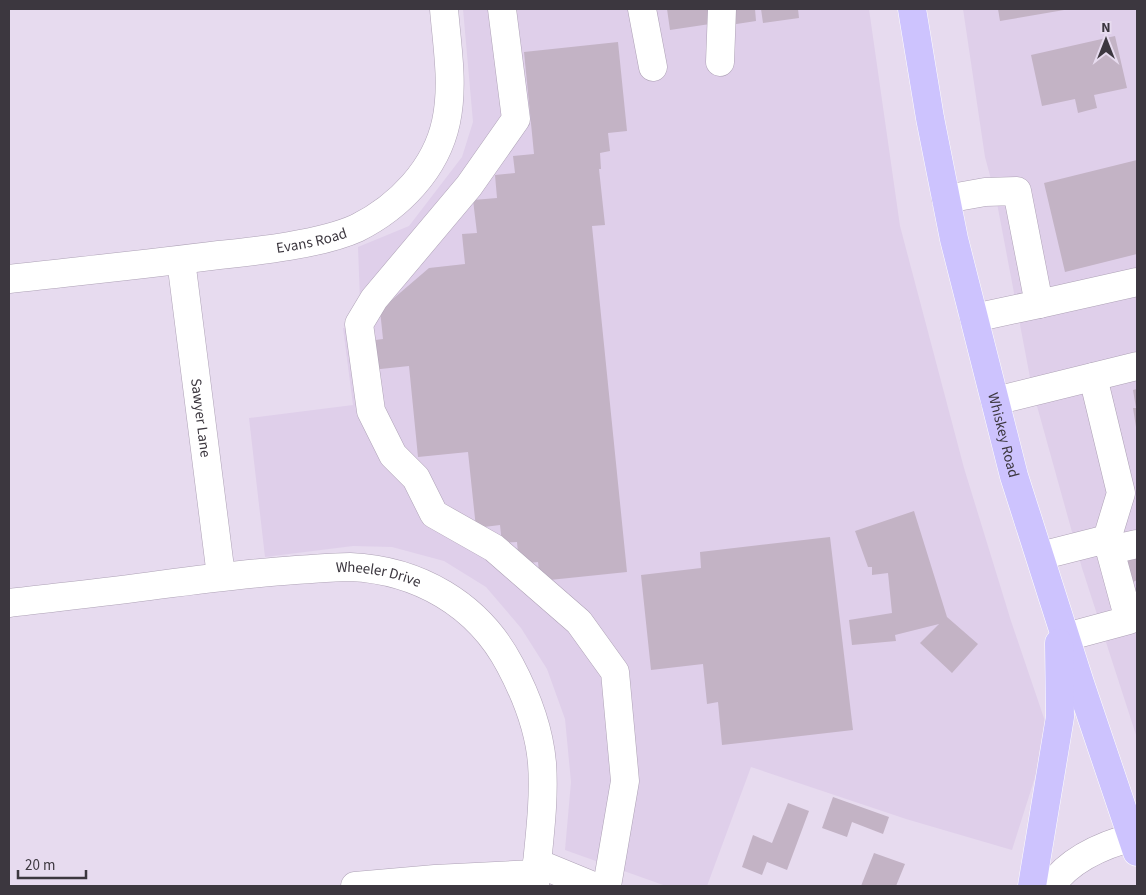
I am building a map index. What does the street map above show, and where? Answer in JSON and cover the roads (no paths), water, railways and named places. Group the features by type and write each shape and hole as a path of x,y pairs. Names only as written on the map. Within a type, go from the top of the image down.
{"main road":[{"name":"Whiskey Road","path":"912,9 946,199 1014,476 1066,637 1136,842"},
{"path":"1032,886 1060,717 1058,612"}],"street":[{"name":"Evans Road","path":"9,279 257,251 333,236 355,229 394,205 425,170 439,145 446,123 450,101 450,78 444,9"},
{"path":"502,9 516,119 469,186 374,299 360,324 370,411 393,455 416,478 434,514 501,554 579,622 615,672 625,781 607,886"},
{"path":"642,9 658,66 658,9"},
{"path":"720,62 722,9"},
{"path":"946,199 985,192 1017,191 1039,304"},
{"name":"Sawyer Lane","path":"181,260 221,576"},
{"path":"974,318 1137,282"},
{"path":"996,401 1137,366"},
{"path":"1066,637 1133,620 1109,544 1129,492 1093,377"},
{"path":"1040,556 1109,544 1137,544"},
{"name":"Wheeler Drive","path":"9,603 221,576 349,567 378,570 441,591 476,616 490,632 520,684 538,735 543,789 536,875"},
{"path":"1051,886 1058,876 1079,858 1136,842"},
{"path":"355,886 435,879 536,875 593,886"}]}
